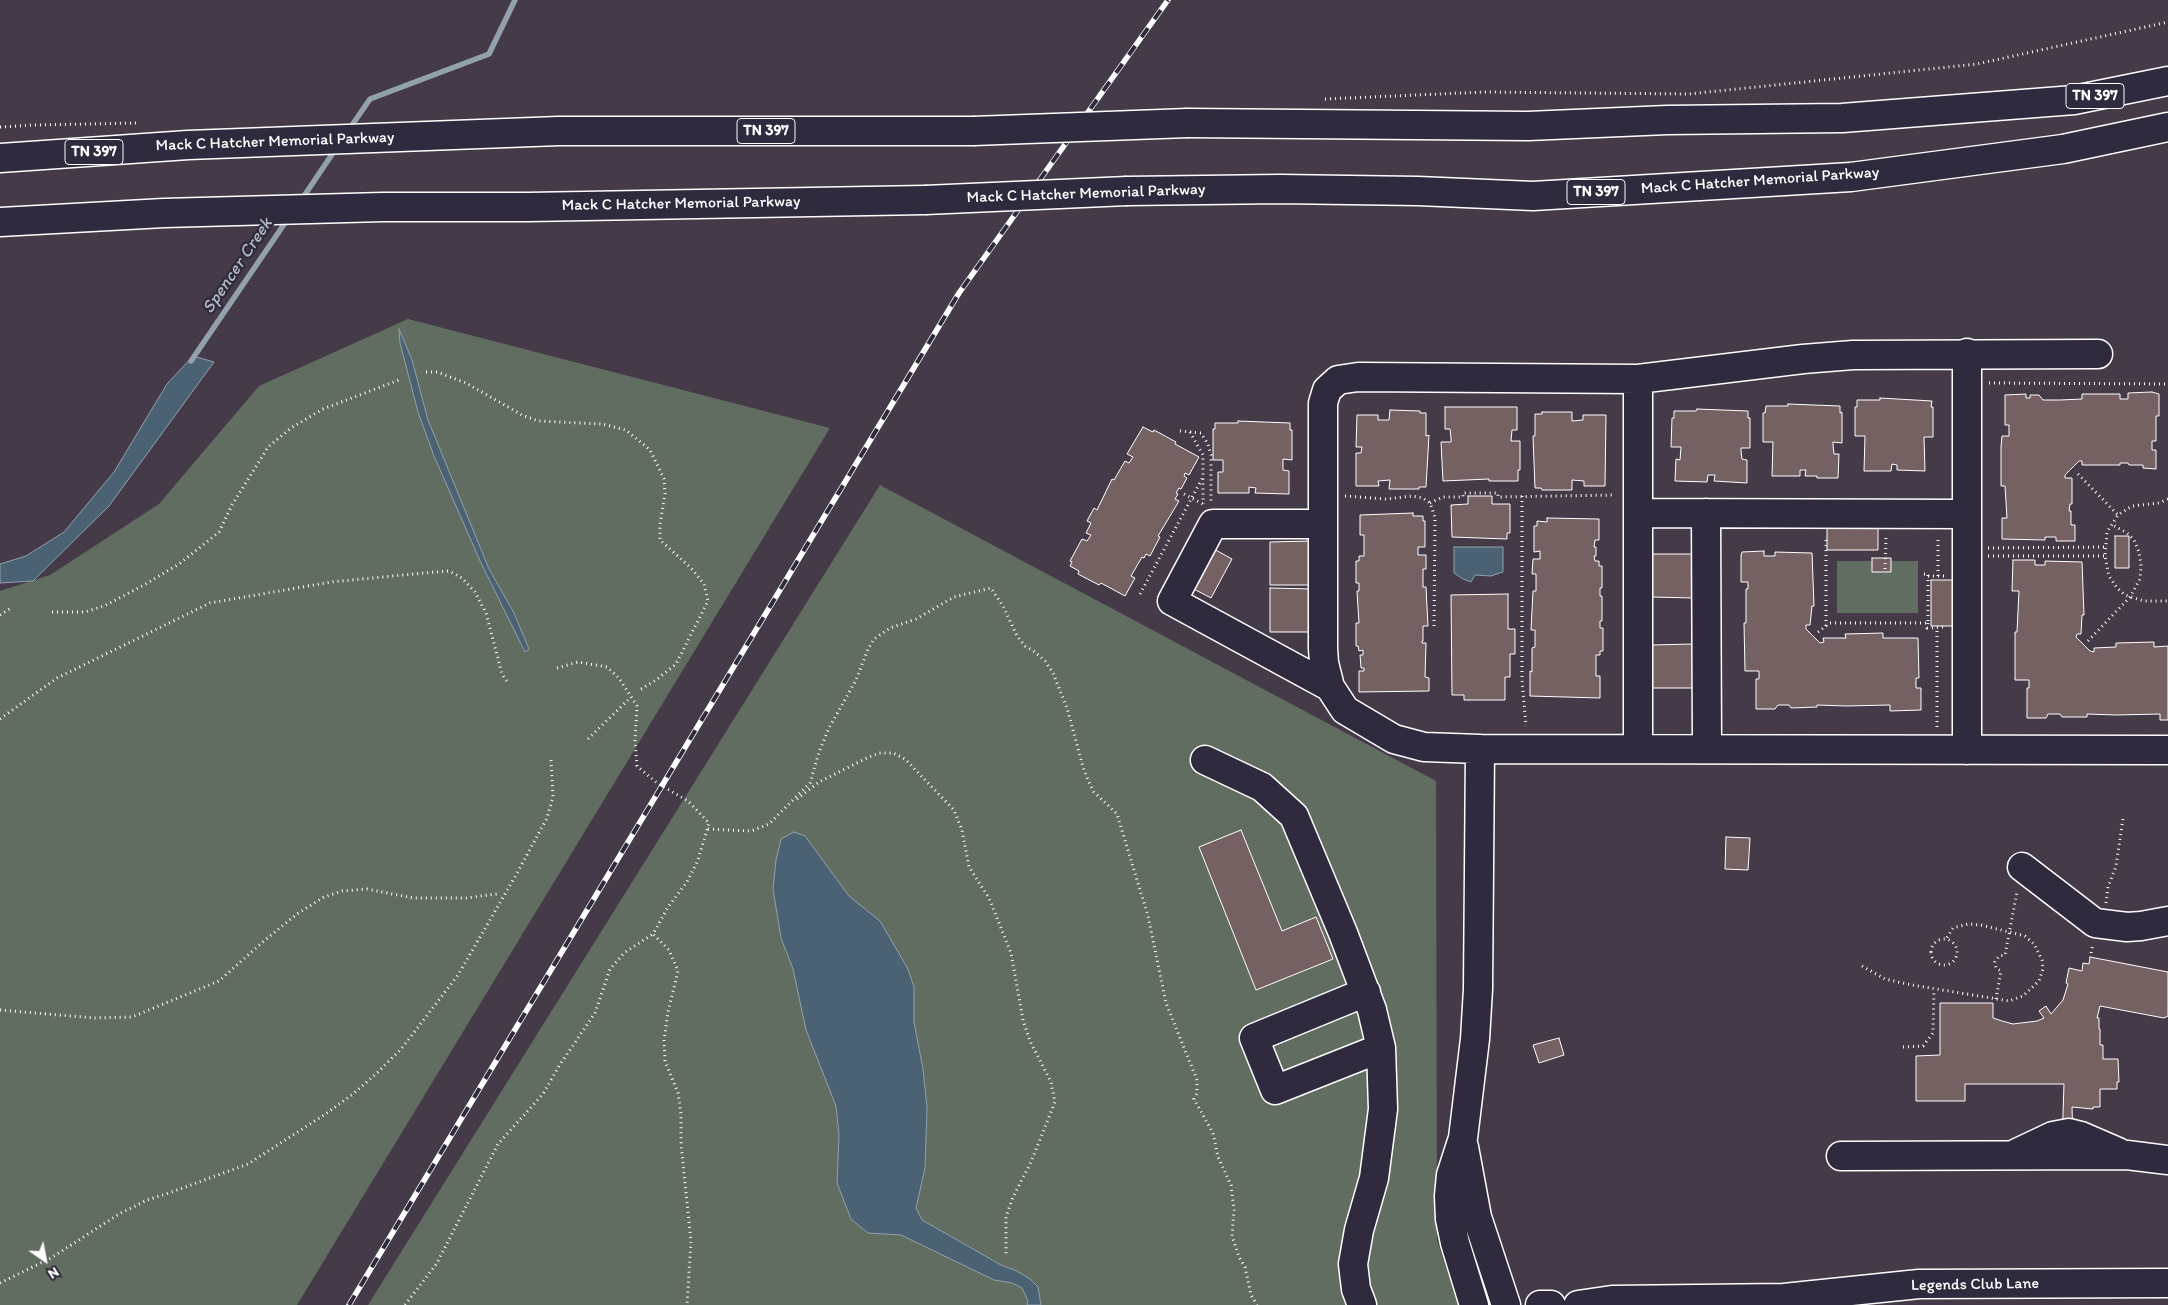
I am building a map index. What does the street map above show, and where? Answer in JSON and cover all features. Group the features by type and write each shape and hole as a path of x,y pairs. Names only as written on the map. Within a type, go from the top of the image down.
{"main road":[{"name":"Mack C Hatcher Memorial Parkway","path":"0,158 188,145 559,131 973,131 1188,123 1528,126 1667,120 1842,118 2074,100 2168,81"},
{"name":"Mack C Hatcher Memorial Parkway","path":"0,222 164,213 383,207 528,207 925,200 1128,190 1320,190 1533,196 1841,178 2063,149 2168,127"},
{"path":"1967,353 1967,750"},
{"path":"2098,354 1967,353 1829,356 1638,379 1358,377 1342,379 1330,386 1323,398 1324,663 1330,687 1345,710 1394,739 1429,747 1480,749 2168,750"},
{"path":"1638,379 1638,749"},
{"path":"1638,504 1706,513 1967,514"},
{"path":"1323,524 1209,513 1172,601 1330,687"},
{"path":"1706,513 1707,749"},
{"path":"1474,1305 1455,1243 1450,1219 1449,1196 1452,1175 1463,1138 1477,1016 1480,749"},
{"path":"1205,760 1262,787 1294,816 1366,992 1381,1048 1383,1109 1371,1195 1359,1230 1353,1264 1356,1289 1362,1305"},
{"path":"2022,867 2083,915 2099,924 2127,927 2147,926 2168,920"},
{"path":"1366,992 1254,1038 1275,1090 1381,1048"},
{"path":"1463,1138 1476,1217 1506,1305"},
{"path":"1842,1156 2127,1155 2168,1160"},
{"name":"Legends Club Lane","path":"1578,1305 1612,1300 1750,1302 1919,1284 2168,1283"},
{"name":"Legends Club Lane","path":"1784,1298 1816,1305"},
{"path":"1540,1305 1551,1305"}],"path":[{"path":"1319,99 1485,92 1689,94 1977,64 2168,22"},
{"path":"0,127 36,124 145,123"},
{"path":"426,372 437,372 466,383 522,415 538,421 602,424 626,430 650,450 664,478 665,494 660,524 660,540 691,568 704,584 708,601 676,664 638,691"},
{"path":"52,612 85,612 104,606 179,564 219,532 232,504 252,471 268,447 276,440 291,428 323,410 399,380"},
{"path":"1967,383 2168,384"},
{"path":"1180,431 1200,432 1210,449 1209,513"},
{"path":"1189,432 1202,455 1203,477 1209,513"},
{"path":"2078,474 2118,515"},
{"path":"1140,594 1203,477"},
{"path":"1430,503 1443,497 1463,497 1464,493 1498,493 1498,497 1522,496 1638,504"},
{"path":"1184,494 1209,513"},
{"path":"1323,496 1357,496 1386,499 1412,496 1423,498 1430,503 1435,517 1434,629"},
{"path":"1522,496 1522,695 1528,749"},
{"path":"2168,499 2159,503 2135,505 2118,515 2107,532 2105,547 2106,568 2111,580 2120,591 2130,597 2144,601 2168,601"},
{"path":"1826,626 1827,513"},
{"path":"1885,569 1886,513"},
{"path":"1938,514 1938,576"},
{"path":"2088,641 2130,597 2140,579 2142,566 2139,552 2132,537 2111,524"},
{"path":"1938,547 1967,552 2044,556 2105,556"},
{"path":"1967,552 2044,547 2105,547"},
{"path":"2044,547 2044,556"},
{"path":"0,719 57,678 210,602 331,582 424,572 449,572 462,578 475,592 486,613 502,674 509,684"},
{"path":"1818,632 1834,622 1928,622 1928,574 1921,574"},
{"path":"708,829 751,831 769,824 810,783 829,728 856,680 868,648 874,639 890,628 916,619 954,598 991,588 1003,606 1017,636 1025,646 1045,661 1052,673 1067,708 1082,767 1094,792 1117,814 1148,916 1166,1003 1197,1080 1197,1093 1194,1099 1214,1134 1218,1157 1231,1184 1234,1210 1232,1236 1239,1257 1246,1267 1251,1295 1257,1305"},
{"path":"0,615 11,608"},
{"path":"1937,627 1937,750"},
{"path":"405,1305 437,1262 480,1175 498,1144 543,1094 559,1066 595,1013 610,969 624,953 653,934 668,907 687,882 698,860 708,829 709,823 688,800 657,783 637,766 635,741 637,706 619,678 607,667 578,662 558,668"},
{"path":"588,739 628,700"},
{"path":"789,805 819,782 879,753 893,753 905,759 954,810 962,830 969,867 989,898 1011,953 1023,1020 1030,1041 1051,1082 1055,1102 1031,1162 1012,1197 1006,1217 1006,1257"},
{"path":"0,1283 51,1258 119,1214 147,1200 169,1194 255,1160 324,1115 353,1094 377,1073 402,1048 458,975 520,868 547,818 553,797 551,760"},
{"path":"2091,953 2104,913 2108,887 2116,866 2123,818"},
{"path":"1996,999 2001,971 1996,968 1995,962 1999,956 2005,956 2022,867"},
{"path":"0,1010 94,1018 132,1017 219,981 265,940 298,914 324,897 342,891 367,889 413,898 466,898 497,894"},
{"path":"1862,966 1885,978 1934,990 1996,999 2008,1000 2023,996 2039,981 2043,969 2040,954 2034,944 2025,936 1968,924 1953,928 1946,939"},
{"path":"653,934 669,950 678,971 668,1012 664,1040 666,1061 678,1093 681,1114 681,1144 691,1241 687,1305"},
{"path":"1946,939 1954,943 1957,953 1950,963 1940,964 1932,958 1931,948 1937,940 1946,939"},
{"path":"1903,1047 1923,1046 1933,1033 1934,990"}],"green space":[{"path":"408,319 830,428 297,1305 0,1305 0,591 50,575 159,504 259,386"},
{"path":"880,485 1436,781 1437,1240 1458,1305 368,1305"},
{"path":"1837,561 1918,561 1918,613 1837,613"}],"water":[{"path":"399,329 412,360 428,420 489,569 514,613 529,649 525,652 481,563 434,456 418,412 400,343"},
{"path":"193,356 214,362 109,506 33,581 0,583 0,564 26,556 64,532 114,472 167,384"},
{"path":"1454,547 1503,547 1503,572 1491,576 1475,575 1471,582 1463,579 1454,573"},
{"path":"794,832 805,836 849,896 880,921 908,969 914,987 914,1022 923,1069 927,1108 925,1168 916,1208 922,1220 1001,1265 1017,1271 1030,1279 1038,1287 1041,1305 1027,1305 1028,1301 1022,1288 1012,1283 994,1280 901,1235 868,1233 851,1219 837,1183 839,1135 836,1106 806,1030 793,969 781,938 773,889 776,860 781,839"}],"building":[{"path":"2152,392 2159,394 2159,416 2156,416 2156,441 2152,441 2152,450 2156,450 2156,469 2143,468 2143,465 2129,465 2128,463 2120,463 2120,465 2082,465 2082,461 2079,461 2065,475 2065,478 2072,478 2072,504 2070,504 2069,511 2071,511 2071,525 2075,525 2075,541 2056,541 2056,537 2045,537 2045,540 2002,539 2002,518 2007,518 2005,486 2001,486 2001,447 2002,436 2009,436 2009,425 2005,425 2005,395 2026,394 2026,398 2030,398 2030,395 2039,395 2043,400 2060,400 2082,399 2082,394 2120,394 2120,399 2128,399 2128,393"},
{"path":"1880,398 1932,401 1933,437 1924,437 1925,471 1897,470 1897,465 1892,464 1891,471 1864,471 1865,436 1855,436 1855,407 1857,407 1857,400 1880,400"},
{"path":"1788,404 1840,406 1840,413 1842,412 1842,443 1833,442 1834,454 1839,454 1838,478 1805,476 1806,470 1800,470 1800,476 1772,476 1773,442 1763,442 1763,413 1765,413 1766,406 1788,406"},
{"path":"1445,407 1517,407 1517,430 1512,430 1511,441 1520,441 1518,481 1489,481 1489,479 1443,481 1441,442 1451,442 1450,429 1445,429"},
{"path":"1697,409 1748,411 1748,418 1750,418 1750,448 1741,448 1742,459 1747,460 1747,483 1714,481 1715,475 1708,475 1707,482 1675,481 1676,459 1680,460 1681,447 1671,447 1674,411 1696,411"},
{"path":"1390,410 1426,413 1426,436 1429,435 1426,487 1419,487 1419,489 1389,489 1390,480 1378,481 1379,486 1356,486 1356,453 1361,453 1362,447 1356,447 1357,415 1378,415 1378,420 1389,420"},
{"path":"1542,412 1572,412 1572,421 1583,420 1583,415 1606,415 1605,486 1584,486 1584,481 1572,480 1572,490 1542,490 1541,488 1535,488 1533,436 1535,436 1535,414 1542,414"},
{"path":"1238,421 1290,423 1290,430 1292,430 1292,460 1283,459 1283,470 1289,471 1289,494 1255,493 1256,488 1249,487 1249,493 1218,493 1218,472 1223,472 1223,460 1213,460 1213,429 1215,429 1215,423 1238,423"},
{"path":"1143,427 1153,432 1154,430 1199,457 1189,475 1185,473 1184,476 1187,478 1181,489 1179,488 1176,493 1178,494 1175,499 1179,501 1158,536 1160,537 1150,556 1146,554 1144,558 1142,557 1131,576 1135,578 1125,596 1101,583 1099,585 1078,574 1079,571 1070,566 1072,562 1070,561 1082,539 1087,541 1091,535 1086,533 1091,523 1087,521 1094,508 1097,510 1112,479 1114,480 1125,461 1129,463 1133,457 1127,454"},
{"path":"1468,496 1492,496 1492,504 1510,504 1510,533 1507,533 1507,539 1452,537 1451,505 1468,504"},
{"path":"1413,513 1413,516 1423,516 1423,521 1425,521 1425,547 1418,547 1418,555 1426,555 1426,569 1423,569 1423,587 1426,587 1428,626 1423,626 1422,643 1426,643 1425,677 1429,678 1429,691 1359,692 1359,671 1364,671 1364,668 1361,668 1360,655 1363,655 1363,650 1359,651 1358,646 1356,646 1356,623 1359,623 1357,591 1359,591 1359,583 1356,583 1356,561 1359,561 1359,556 1364,556 1364,535 1360,535 1360,515"},
{"path":"1547,518 1599,519 1599,540 1595,540 1596,556 1594,556 1595,561 1599,561 1599,566 1602,566 1600,596 1602,596 1602,621 1600,621 1600,628 1603,628 1603,651 1600,651 1600,655 1596,655 1596,676 1600,676 1600,698 1530,696 1532,648 1535,647 1535,630 1531,630 1533,591 1536,591 1536,574 1532,574 1533,559 1540,559 1540,551 1534,552 1534,526 1537,526 1537,521 1547,522"},
{"path":"1827,526 1878,526 1878,550 1827,550"},
{"path":"2115,536 2129,536 2129,568 2115,568"},
{"path":"1312,541 1311,585 1270,585 1270,542"},
{"path":"1212,548 1232,559 1211,598 1190,587"},
{"path":"1764,551 1764,556 1775,556 1775,552 1812,553 1814,606 1812,606 1810,625 1806,625 1806,629 1820,643 1824,642 1823,638 1846,638 1845,634 1883,633 1883,638 1918,638 1919,678 1916,678 1916,688 1921,688 1921,710 1890,711 1890,705 1817,705 1817,707 1791,708 1789,705 1778,705 1775,709 1756,709 1756,679 1759,679 1759,671 1745,671 1744,623 1746,623 1746,589 1748,589 1748,582 1741,582 1741,556 1742,552"},
{"path":"1652,554 1694,554 1694,598 1652,597"},
{"path":"1872,558 1891,558 1891,572 1872,572"},
{"path":"2013,560 2035,560 2035,565 2045,565 2045,561 2082,562 2084,615 2082,615 2081,634 2077,634 2076,637 2090,651 2094,652 2094,648 2116,647 2116,643 2154,642 2154,647 2168,646 2168,720 2160,720 2160,714 2087,714 2087,717 2062,717 2060,714 2048,714 2046,718 2027,718 2027,688 2029,688 2029,680 2015,680 2015,632 2017,632 2019,591 2012,591"},
{"path":"1931,580 1954,580 1955,626 1931,626"},
{"path":"1270,588 1312,589 1311,632 1270,632"},
{"path":"1508,594 1508,629 1515,629 1515,654 1510,654 1510,677 1505,677 1505,700 1464,700 1464,695 1452,695 1451,595"},
{"path":"1693,644 1693,688 1652,688 1652,645"},
{"path":"1241,830 1282,931 1316,917 1333,959 1256,990 1199,847"},
{"path":"1726,837 1750,838 1748,870 1725,869"},
{"path":"2090,957 2168,972 2168,1016 2164,1018 2100,1006 2097,1018 2099,1018 2100,1045 2103,1045 2103,1059 2118,1059 2119,1082 2117,1082 2117,1089 2100,1089 2100,1107 2093,1107 2093,1109 2072,1107 2073,1144 2062,1144 2064,1084 1965,1084 1965,1101 1916,1101 1916,1056 1940,1055 1940,1003 1993,1003 1993,1018 2013,1024 2037,1021 2044,1018 2039,1011 2046,1006 2051,1014 2063,1000 2068,984 2066,983 2069,968 2082,971 2083,963 2089,964"},
{"path":"1559,1038 1564,1055 1539,1063 1533,1045"}],"waterway":[{"name":"Spencer Creek","path":"348,131 370,99 489,54 515,0"},
{"name":"Spencer Creek","path":"300,202 337,147"},
{"name":"Spencer Creek","path":"191,361 289,217"}],"railway":[{"path":"349,1305 959,293 1168,0"}]}
